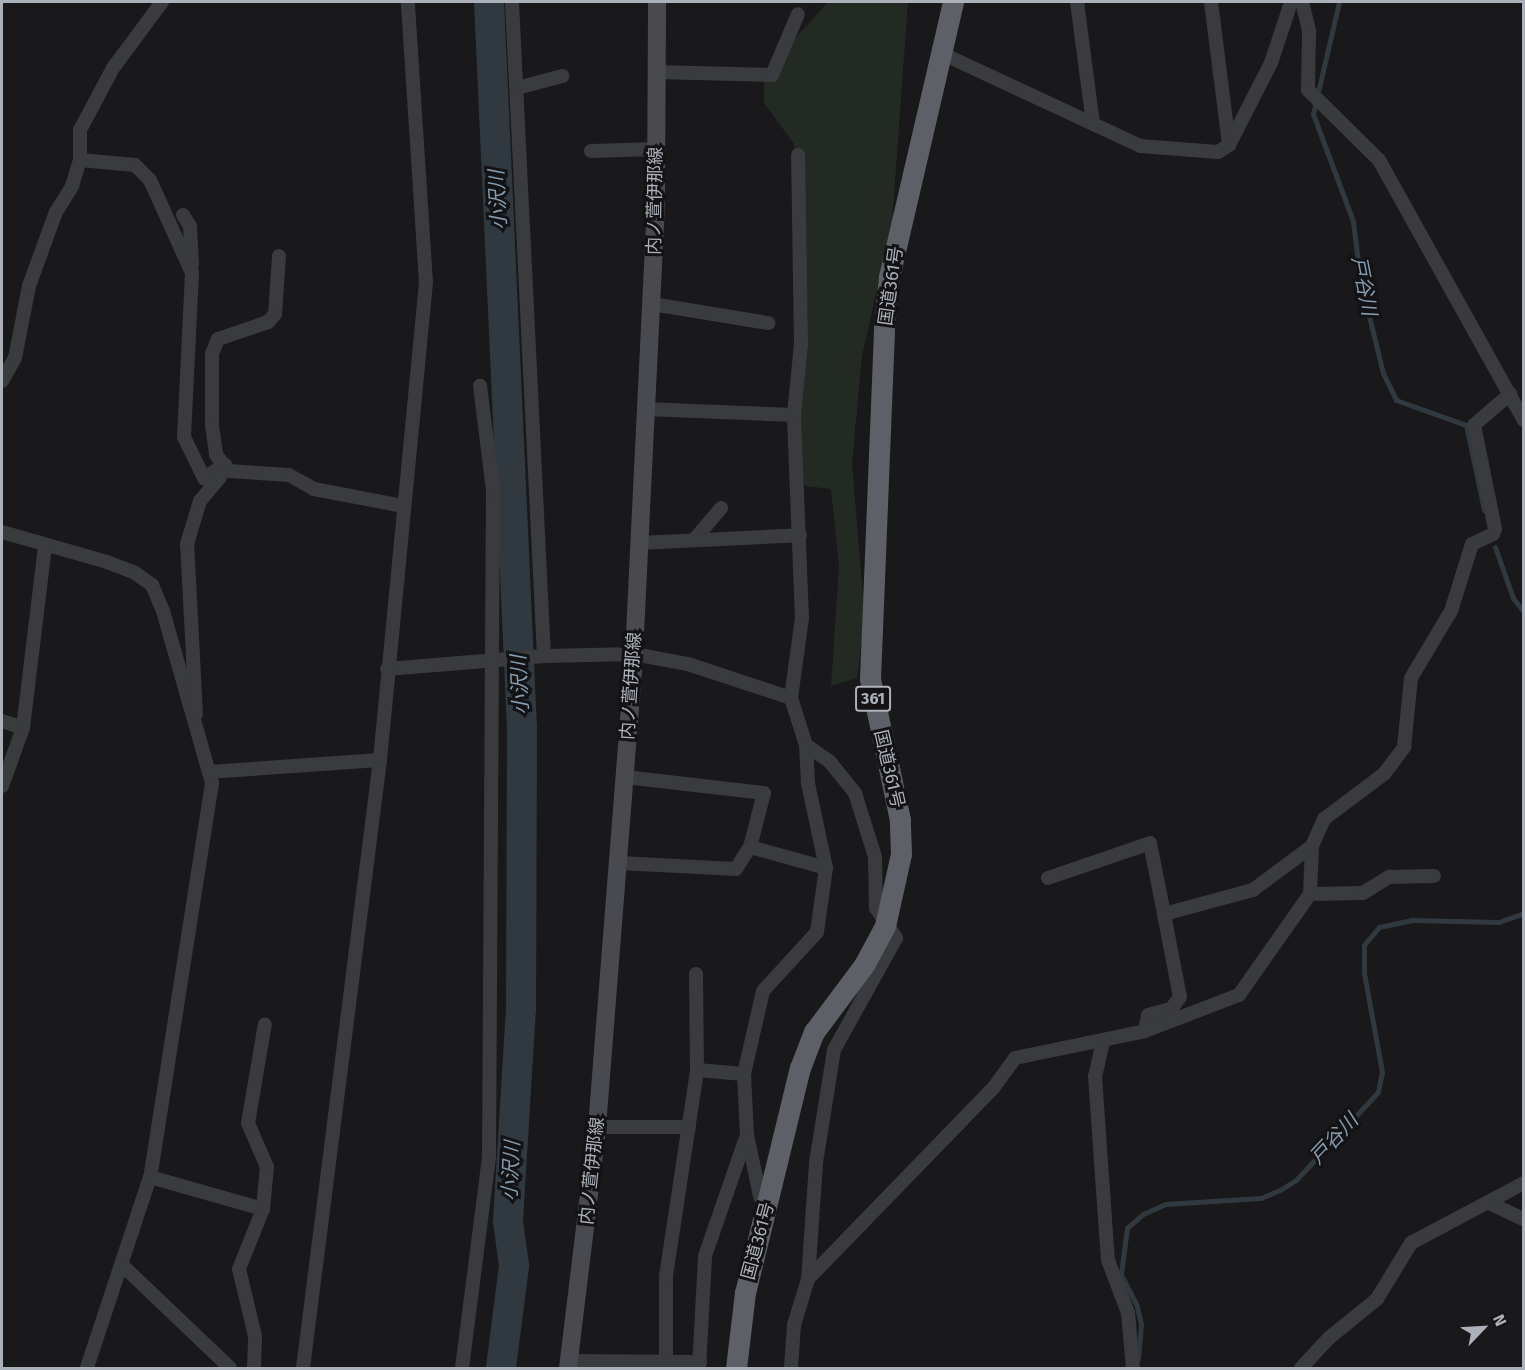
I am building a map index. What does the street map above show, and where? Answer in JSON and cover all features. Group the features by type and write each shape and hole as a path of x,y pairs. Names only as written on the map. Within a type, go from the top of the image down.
{"highway":[{"name":"国道361号","path":"736,1368 745,1293 800,1068 814,1032 864,965 885,926 901,854 900,820 870,679 884,327 889,276 953,2"}],"main road":[{"name":"内ノ萱伊那線","path":"569,1365 597,1127 634,654 644,409 652,304 657,2"}],"street":[{"path":"2,381 15,358 29,286 80,160 80,130 92,104 162,2"},
{"path":"303,1368 380,760 426,283 408,2"},
{"path":"512,2 518,88 542,657"},
{"path":"1077,2 1093,124"},
{"path":"1211,2 1229,146"},
{"path":"940,53 1140,146 1162,150 1218,152 1229,146 1271,63 1291,2"},
{"path":"1302,2 1309,31 1305,71 1316,101 1379,160 1524,420"},
{"path":"656,72 772,75 798,14"},
{"path":"518,88 562,76"},
{"path":"591,150 656,149"},
{"path":"767,1206 760,1196 747,1135 744,1074 763,991 817,932 826,868 808,783 806,745 790,698 802,618 794,415 801,344 798,155"},
{"path":"80,160 122,162 144,172 192,273"},
{"path":"183,215 190,226 192,273 184,437 204,478 227,468 289,475 314,489 403,506"},
{"path":"227,468 216,455 212,424 212,354 218,339 268,322 275,314 279,256"},
{"path":"652,304 768,323"},
{"path":"462,1368 489,1158 489,661 493,490 480,386"},
{"path":"808,1279 994,1087 1015,1058 1103,1042 1145,1031 1239,995 1310,894 1312,846 1324,819 1384,774 1404,747 1411,678 1450,611 1472,544 1493,534 1495,529 1474,425 1510,394"},
{"path":"644,409 794,415"},
{"path":"196,721 187,544 205,490 227,468"},
{"path":"694,540 721,508"},
{"path":"2,532 45,547 116,566 135,573 152,585 163,611 196,721 209,772 212,798 150,1177 87,1368"},
{"path":"639,543 800,535"},
{"path":"2,786 23,729 45,547"},
{"path":"387,669 542,657 634,654 688,664 790,698"},
{"path":"2,721 23,729"},
{"path":"791,1368 794,1325 808,1279 816,1163 834,1050 896,938 885,926 876,908 875,858 855,793 830,762 806,745"},
{"path":"209,772 380,760"},
{"path":"619,863 736,869 750,847 764,793 625,777"},
{"path":"1048,878 1150,843 1180,997 1170,1009 1148,1015 1145,1031"},
{"path":"1164,914 1253,890 1312,846"},
{"path":"750,847 826,868"},
{"path":"1310,894 1363,893 1389,877 1434,876"},
{"path":"666,1359 666,1276 698,1070 696,974"},
{"path":"254,1368 255,1336 239,1269 263,1209 267,1167 248,1123 264,1024"},
{"path":"1103,1042 1095,1076 1108,1260 1128,1313 1132,1368"},
{"path":"698,1070 744,1074"},
{"path":"597,1127 689,1127"},
{"path":"569,1365 666,1359 700,1365 705,1256 747,1135"},
{"path":"150,1177 263,1209"},
{"path":"1302,1368 1329,1338 1377,1299 1411,1243 1448,1221 1489,1203 1524,1183"},
{"path":"1489,1203 1524,1219"},
{"path":"122,1265 230,1368"}],"shaded area":[{"path":"828,2 908,2 892,223 862,356 852,464 865,620 857,678 831,686 839,566 831,489 805,486 794,458 808,318 794,144 764,103 764,73"}],"waterway":[{"name":"小沢川","path":"489,2 522,729 521,1008 508,1221 514,1266 501,1368"},
{"name":"戸谷川","path":"1339,2 1313,114 1353,221 1360,279 1383,373 1396,400 1466,425 1484,510"},
{"name":"戸谷川","path":"1495,547 1513,598 1524,612"},
{"name":"戸谷川","path":"1138,1359 1141,1324 1137,1306 1121,1274 1127,1228 1143,1214 1165,1204 1261,1198 1280,1190 1296,1180 1378,1092 1382,1072 1364,973 1364,945 1379,927 1412,920 1499,922 1524,913"}]}
